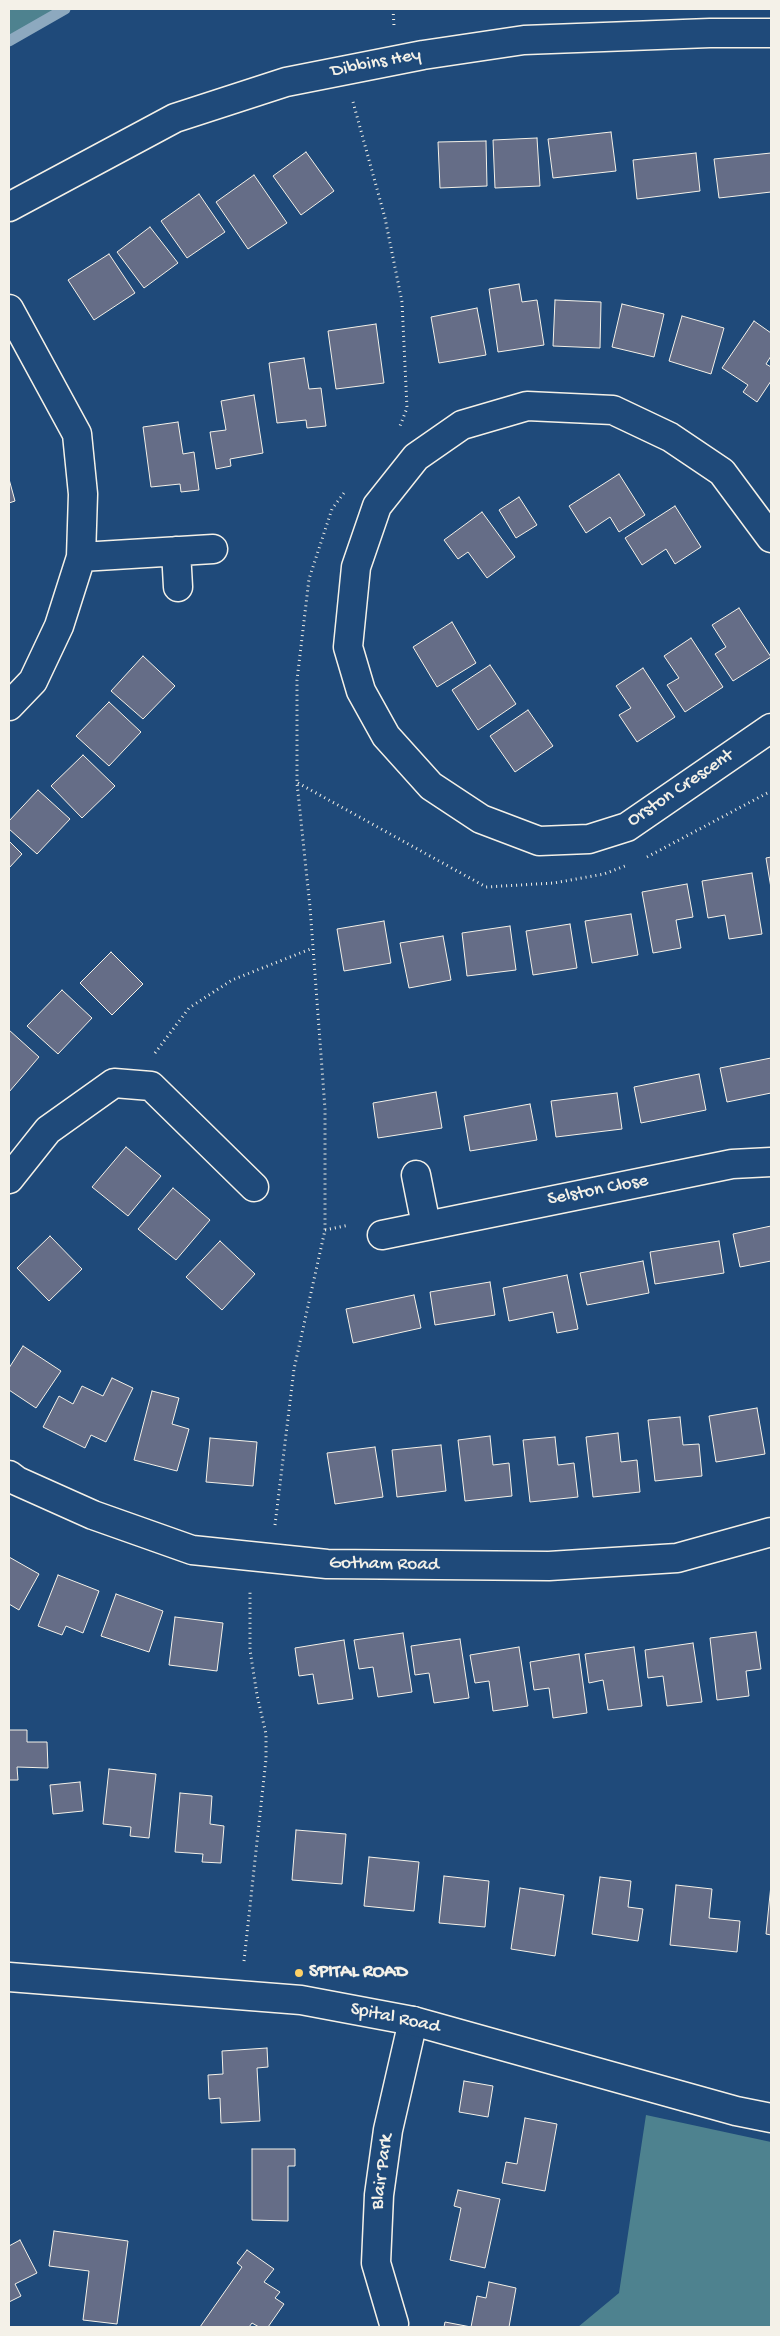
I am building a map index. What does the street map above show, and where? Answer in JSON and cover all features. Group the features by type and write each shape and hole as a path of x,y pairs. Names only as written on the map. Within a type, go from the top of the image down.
{"street":[{"name":"Dibbins Hey","path":"9,207 175,118 286,82 423,55 524,40 710,33 771,33"},
{"path":"9,309 77,434 83,494 81,557 59,626 33,681 9,706"},
{"name":"Orston Crescent","path":"771,538 722,472 670,437 613,410 527,406 462,424 416,457 377,506 356,567 348,647 361,691 386,736 431,786 482,819 539,841 589,839 627,827 771,728"},
{"path":"81,557 213,549"},
{"path":"176,551 178,587"},
{"path":"9,1178 48,1130 114,1082 151,1086 254,1187"},
{"name":"Selston Close","path":"382,1234 732,1164 771,1162"},
{"path":"416,1174 426,1225"},
{"name":"Gotham Road","path":"9,1475 93,1515 192,1550 327,1564 549,1566 678,1558 771,1532"},
{"name":"Spital Road","path":"9,1977 301,2000 413,2020 736,2111 771,2118"},
{"name":"Blair Park","path":"394,2324 376,2263 379,2195 388,2130 413,2020"}],"path":[{"path":"343,70 385,218 402,302 407,408 400,426"},
{"path":"240,1995 266,1759 266,1734 256,1695 250,1650 248,1607 261,1558 294,1369 324,1230 325,1108 313,948 297,783 297,680 309,579 332,509 349,485"},
{"path":"132,1084 189,1008 232,980 313,948"}],"green space":[{"path":"9,9 65,9 9,41"},
{"path":"646,2115 771,2142 771,2327 578,2327 619,2293"}],"building":[{"path":"611,132 616,171 553,178 548,139"},
{"path":"537,138 540,186 495,188 493,140"},
{"path":"486,141 487,186 440,188 438,142"},
{"path":"306,152 334,191 301,215 273,176"},
{"path":"696,153 700,191 637,199 633,160"},
{"path":"771,153 771,192 719,198 714,159"},
{"path":"254,175 287,223 248,249 216,202"},
{"path":"199,194 225,232 187,258 161,221"},
{"path":"150,227 178,263 144,288 117,252"},
{"path":"109,254 135,293 94,320 68,280"},
{"path":"519,284 522,302 537,300 544,345 498,352 489,289"},
{"path":"555,300 601,302 600,348 553,346"},
{"path":"622,304 664,314 654,357 612,347"},
{"path":"477,308 486,355 439,363 431,317"},
{"path":"682,316 724,328 711,374 669,361"},
{"path":"754,321 771,333 771,356 766,364 771,367 771,381 757,402 743,392 748,385 722,368"},
{"path":"376,324 384,383 336,389 328,331"},
{"path":"304,358 309,389 321,388 326,426 307,428 306,420 277,423 269,363"},
{"path":"254,395 263,453 230,459 231,466 216,469 210,432 226,430 221,401"},
{"path":"178,422 183,454 194,452 199,490 181,492 180,484 151,487 143,427"},
{"path":"619,474 645,515 619,532 610,517 586,533 569,506"},
{"path":"9,479 15,501 9,503"},
{"path":"519,497 537,525 516,538 499,510"},
{"path":"675,506 701,547 675,564 666,549 642,565 625,538"},
{"path":"482,512 515,557 487,578 468,552 458,559 444,540"},
{"path":"739,608 771,657 733,681 715,654 726,647 712,625"},
{"path":"452,622 476,663 437,687 413,647"},
{"path":"691,638 723,687 685,712 667,685 679,678 664,656"},
{"path":"143,656 175,686 143,719 111,691"},
{"path":"490,665 516,704 478,730 452,690"},
{"path":"643,668 675,717 637,742 619,715 631,708 616,686"},
{"path":"109,702 141,732 109,766 76,736"},
{"path":"528,710 553,746 515,772 490,736"},
{"path":"83,755 115,786 82,818 51,786"},
{"path":"38,790 70,819 37,854 9,829 9,821"},
{"path":"9,841 22,854 9,868"},
{"path":"771,857 771,888 766,858"},
{"path":"752,873 762,934 729,939 725,915 708,918 702,881"},
{"path":"687,884 693,917 676,920 681,948 653,953 642,892"},
{"path":"631,914 638,955 592,963 585,921"},
{"path":"384,921 391,963 344,971 337,929"},
{"path":"570,924 577,968 533,975 526,931"},
{"path":"510,926 516,970 467,976 462,933"},
{"path":"443,936 451,980 409,988 400,943"},
{"path":"111,952 143,984 112,1015 80,983"},
{"path":"62,990 92,1018 58,1054 27,1026"},
{"path":"9,1030 39,1057 9,1092"},
{"path":"771,1058 771,1093 727,1102 720,1068"},
{"path":"699,1074 706,1110 641,1123 634,1087"},
{"path":"436,1092 442,1128 378,1138 373,1103"},
{"path":"617,1093 622,1129 556,1137 551,1101"},
{"path":"530,1104 537,1140 470,1151 464,1116"},
{"path":"126,1147 161,1176 128,1216 92,1187"},
{"path":"173,1188 210,1220 176,1260 138,1229"},
{"path":"771,1226 771,1261 740,1267 733,1234"},
{"path":"50,1236 82,1269 49,1301 17,1268"},
{"path":"220,1241 255,1274 222,1310 186,1277"},
{"path":"719,1241 724,1273 655,1284 650,1252"},
{"path":"643,1261 649,1293 587,1305 580,1273"},
{"path":"567,1275 578,1329 557,1333 553,1312 509,1321 503,1288"},
{"path":"490,1282 495,1315 435,1325 430,1292"},
{"path":"414,1295 421,1328 353,1343 346,1309"},
{"path":"23,1346 61,1371 36,1408 9,1390 9,1368"},
{"path":"112,1378 133,1388 106,1442 91,1435 85,1448 43,1427 59,1396 73,1404 82,1386 103,1396"},
{"path":"152,1391 179,1398 172,1424 189,1429 177,1471 134,1460"},
{"path":"757,1408 765,1454 716,1462 709,1416"},
{"path":"680,1417 683,1445 699,1444 702,1476 655,1481 648,1420"},
{"path":"618,1433 621,1462 637,1460 640,1492 593,1497 586,1437"},
{"path":"490,1436 493,1465 509,1463 512,1496 465,1501 458,1440"},
{"path":"555,1437 558,1465 574,1463 578,1497 530,1502 523,1440"},
{"path":"210,1438 257,1442 253,1486 206,1482"},
{"path":"441,1445 446,1491 397,1497 392,1450"},
{"path":"375,1447 383,1497 335,1504 327,1453"},
{"path":"9,1557 39,1574 19,1610 9,1604"},
{"path":"58,1575 99,1591 83,1633 66,1626 62,1635 38,1626"},
{"path":"116,1594 163,1611 149,1652 101,1636"},
{"path":"175,1617 223,1623 217,1671 169,1665"},
{"path":"756,1632 761,1669 746,1671 749,1696 717,1700 710,1638"},
{"path":"403,1633 412,1692 378,1697 373,1667 359,1669 354,1640"},
{"path":"460,1639 469,1698 434,1703 429,1673 415,1675 411,1646"},
{"path":"344,1640 353,1699 318,1704 313,1674 299,1676 295,1648"},
{"path":"693,1643 702,1702 667,1706 663,1676 648,1678 645,1650"},
{"path":"519,1647 528,1706 493,1711 489,1681 475,1683 470,1655"},
{"path":"634,1647 642,1706 608,1710 603,1680 589,1683 585,1654"},
{"path":"579,1654 587,1713 553,1718 549,1688 534,1690 530,1662"},
{"path":"9,1730 27,1730 27,1742 47,1742 48,1768 17,1767 18,1780 9,1780"},
{"path":"109,1769 156,1774 149,1838 130,1836 131,1827 103,1824"},
{"path":"80,1782 83,1811 53,1814 50,1785"},
{"path":"180,1793 212,1796 210,1824 224,1826 221,1863 202,1862 203,1854 175,1852"},
{"path":"296,1830 346,1834 342,1884 292,1880"},
{"path":"369,1857 419,1862 414,1911 364,1906"},
{"path":"444,1876 489,1881 485,1927 439,1923"},
{"path":"600,1877 631,1881 628,1907 643,1909 638,1941 592,1934"},
{"path":"676,1885 712,1889 709,1918 740,1921 737,1952 670,1945"},
{"path":"771,1885 771,1935 766,1934"},
{"path":"520,1888 564,1895 555,1956 511,1949"},
{"path":"267,2048 268,2067 257,2068 260,2121 221,2123 220,2098 209,2099 208,2075 223,2074 222,2051"},
{"path":"464,2081 493,2086 488,2117 459,2112"},
{"path":"525,2118 557,2124 545,2191 502,2183 506,2162 517,2164"},
{"path":"252,2149 295,2149 295,2166 288,2166 288,2221 252,2220"},
{"path":"458,2190 500,2199 485,2268 450,2260 461,2208 454,2206"},
{"path":"54,2231 128,2241 117,2324 83,2320 89,2271 49,2266"},
{"path":"20,2240 37,2273 15,2284 21,2296 9,2302 9,2246"},
{"path":"247,2250 274,2269 264,2282 280,2292 275,2298 284,2304 268,2327 259,2327 252,2323 249,2327 200,2327 242,2267 237,2263"},
{"path":"489,2282 516,2288 509,2327 471,2327 477,2296 486,2298"},
{"path":"445,2322 471,2327 444,2327"}],"waterway":[{"path":"9,41 65,9"}],"place":[{"name":"SPITAL ROAD","path":"299,1973"}]}
